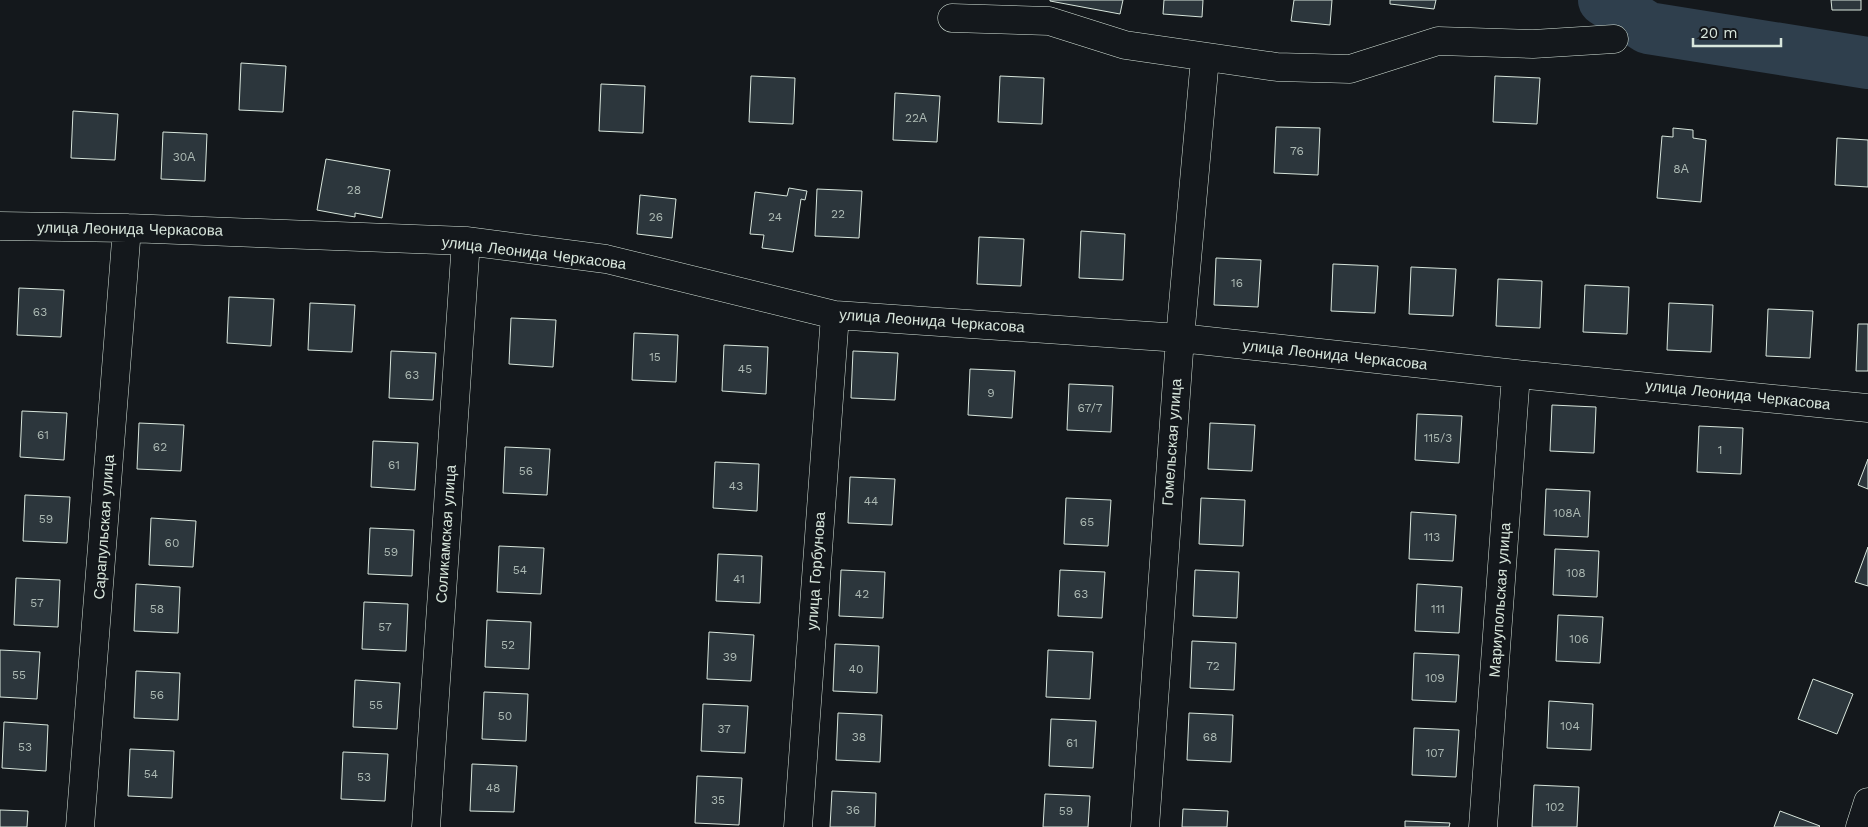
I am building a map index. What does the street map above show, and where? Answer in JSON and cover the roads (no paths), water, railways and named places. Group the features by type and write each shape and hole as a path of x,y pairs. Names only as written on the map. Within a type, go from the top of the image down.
{"street":[{"path":"952,18 1049,22 1125,45 1276,67 1350,69 1438,40 1533,44 1614,39"},
{"name":"Гомельская улица","path":"1145,827 1180,338 1205,58"},
{"name":"улица Леонида Черкасова","path":"0,226 127,228 466,241 606,259 835,315 1180,338 1516,374 1868,408"},
{"name":"Сарапульская улица","path":"80,827 127,228"},
{"name":"Соликамская улица","path":"426,827 466,241"},
{"name":"улица Горбунова","path":"798,827 835,315"},
{"name":"Мариупольская улица","path":"1483,827 1516,374"},
{"path":"1860,827 1868,802"}],"waterway":[{"path":"1604,0 1648,28 1868,63"}]}
